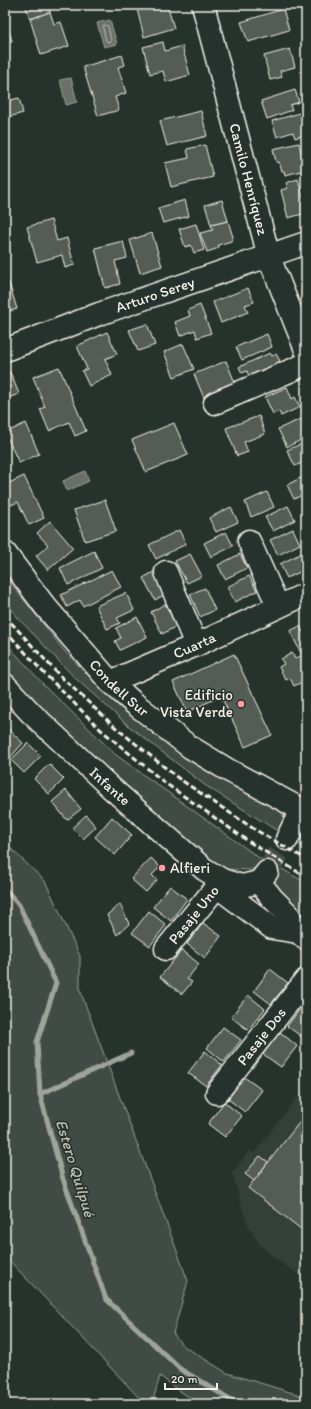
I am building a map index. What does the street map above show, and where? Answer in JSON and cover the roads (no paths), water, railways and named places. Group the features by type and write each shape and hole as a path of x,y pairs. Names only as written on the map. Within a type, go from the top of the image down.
{"street":[{"name":"Camilo Henríquez","path":"203,5 269,257 306,350"},
{"name":"Arturo Serey","path":"5,350 99,314 269,257 306,243"},
{"path":"215,403 306,364"},
{"path":"249,541 278,606"},
{"name":"Condell Sur","path":"5,553 44,605 110,682 135,704 190,747 228,770 304,811"},
{"path":"166,572 196,645"},
{"name":"Cuarta","path":"110,682 196,645 306,594"},
{"name":"Infante","path":"5,685 31,713 110,787 204,869 222,880 242,886 263,877 272,898 288,914 302,935"},
{"path":"287,839 304,811"},
{"name":"Infante","path":"222,880 227,894 272,928 302,935"},
{"name":"Pasaje Uno","path":"166,949 222,880"},
{"name":"Pasaje Dos","path":"217,1093 306,980"}],"water":[{"path":"110,20 117,44 104,47 97,23"},
{"path":"71,78 77,102 66,105 60,80"},
{"path":"85,471 89,481 67,491 63,481"}],"waterway":[{"name":"Estero Quilpué","path":"5,889 19,905 56,983 37,1042 40,1094 63,1179 106,1299 180,1369 238,1404"},
{"path":"40,1094 131,1053"}],"tunnel":[{"path":"267,872 287,839"}],"railway":[{"path":"5,616 59,675 115,727 178,778 254,829 306,859"},
{"path":"5,630 41,670 100,729 165,783 251,843 306,877"}],"place":[{"name":"Edificio Vista Verde","path":"241,704"},
{"name":"Alfieri","path":"162,868"}]}
